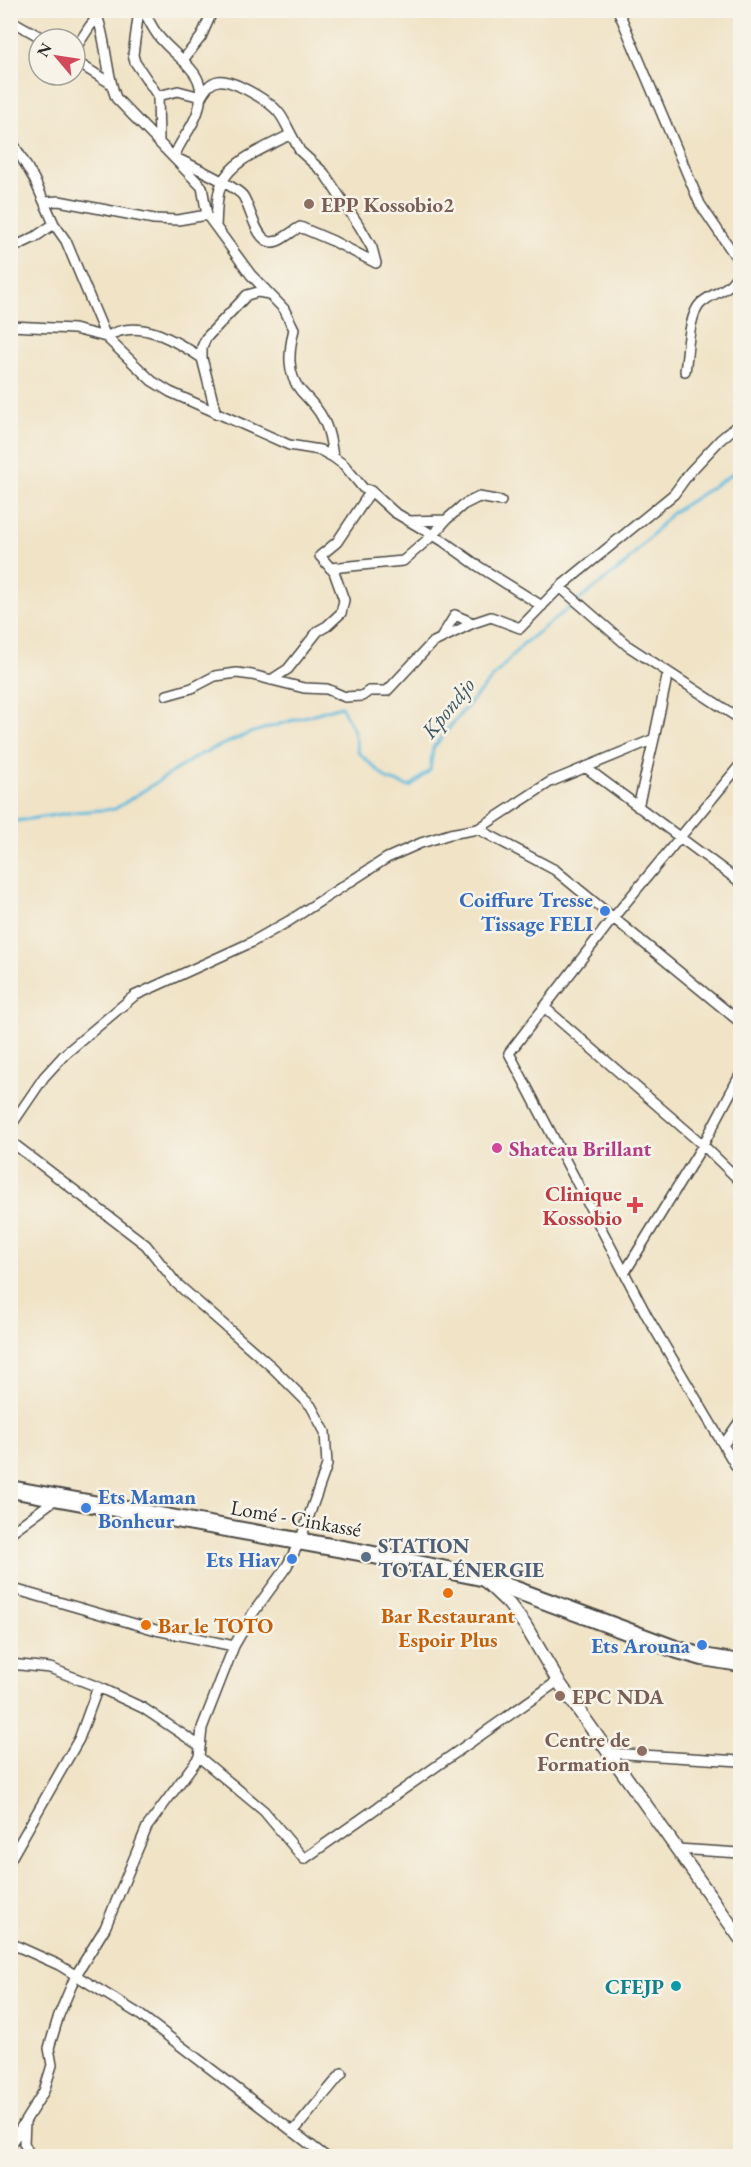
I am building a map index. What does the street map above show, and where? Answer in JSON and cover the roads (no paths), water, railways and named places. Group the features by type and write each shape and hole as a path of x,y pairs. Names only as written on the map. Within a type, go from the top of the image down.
{"highway":[{"name":"Lomé - Cinkassé","path":"10,1489 300,1540 481,1577 678,1650 703,1657 741,1663"}],"street":[{"path":"141,10 162,41 197,75 200,85 201,97 198,112 178,145 174,157"},
{"path":"141,10 133,55 135,62 158,96 159,141"},
{"path":"183,60 201,37 213,10"},
{"path":"618,10 700,204 741,263"},
{"path":"87,31 99,13"},
{"path":"99,13 110,83 116,98 202,187 207,215 251,275 284,309 294,329 291,345 291,375 321,415 330,436 333,457"},
{"path":"10,20 27,30"},
{"path":"87,69 110,83"},
{"path":"174,157 242,193 249,206 252,220 267,241 271,243 278,241 300,227 333,240 376,263 372,248 360,227 324,173 300,151 281,115 272,105 227,81 216,81 208,86 201,97"},
{"path":"158,96 178,91 201,97"},
{"path":"216,226 222,183 248,157 291,134"},
{"path":"10,138 21,154 54,224 66,241 106,337 152,381 216,414 266,433 289,445 320,450 333,457 344,465 363,488 371,491 394,512 542,606"},
{"path":"45,202 60,201 154,219 178,220 207,215"},
{"path":"10,249 54,224"},
{"path":"685,371 691,328 700,304 732,285 741,271"},
{"path":"216,414 202,358 202,347 206,338 247,295 258,292 269,294"},
{"path":"10,326 74,329 106,337 120,330 144,330 175,341 202,358"},
{"path":"167,694 192,688 215,676 237,673 304,688 327,689 345,697 362,696 369,691 387,691 432,643 441,638 491,617 519,628 674,494 697,464 720,440 741,423"},
{"path":"271,680 288,669 318,631 341,613 344,600 334,573 320,556 337,542 371,491"},
{"path":"330,568 403,561 463,505 479,497 501,501"},
{"path":"409,521 446,520"},
{"path":"563,590 628,646 741,719"},
{"path":"441,638 455,615 473,623"},
{"path":"638,807 668,672"},
{"path":"10,1127 44,1077 64,1053 134,996 250,943 289,921 387,858 421,843 450,834 478,829 550,782 654,739"},
{"path":"741,765 613,918 509,1053 647,1316 741,1473"},
{"path":"585,767 741,882"},
{"path":"478,829 555,870 741,1022"},
{"path":"544,1007 703,1145 741,1181"},
{"path":"624,1272 703,1145 741,1075"},
{"path":"10,1141 146,1245 176,1283 272,1368 311,1406 325,1432 327,1465 300,1540 287,1566 234,1646 202,1728 199,1757 147,1827 105,1928 75,1975 49,2048 52,2065 44,2091 10,2145"},
{"path":"724,1444 741,1421"},
{"path":"10,1533 57,1498"},
{"path":"481,1577 509,1604 525,1625 558,1681 741,1938"},
{"path":"10,1588 156,1630 234,1646"},
{"path":"10,1664 50,1668 98,1687 143,1708 200,1746"},
{"path":"199,1757 264,1811 304,1859 558,1681"},
{"path":"10,1860 79,1739 98,1687"},
{"path":"609,1753 741,1761"},
{"path":"677,1849 741,1853"},
{"path":"10,1943 58,1965 139,2014 325,2157"},
{"path":"293,2132 342,2073"},
{"path":"26,2120 24,2143 30,2157"}],"waterway":[{"name":"Kpondjo","path":"10,822 75,812 115,809 199,755 250,733 341,706 354,731 358,752 387,779 410,787 430,770 433,748 523,644 624,565 672,513 740,469"}],"place":[{"name":"EPP Kossobio2","path":"309,204"},
{"name":"Coiffure Tresse Tissage FELI","path":"605,911"},
{"name":"Shateau Brillant","path":"497,1148"},
{"name":"Clinique Kossobio","path":"635,1205"},
{"name":"Ets Maman Bonheur","path":"86,1508"},
{"name":"STATION TOTAL ÉNERGIE","path":"366,1557"},
{"name":"Ets Hiav","path":"292,1559"},
{"name":"Bar Restaurant Espoir Plus","path":"448,1593"},
{"name":"Bar le TOTO","path":"146,1625"},
{"name":"Ets Arouna","path":"702,1645"},
{"name":"EPC NDA","path":"560,1696"},
{"name":"Centre de Formation","path":"642,1751"},
{"name":"CFEJP","path":"676,1986"}]}
